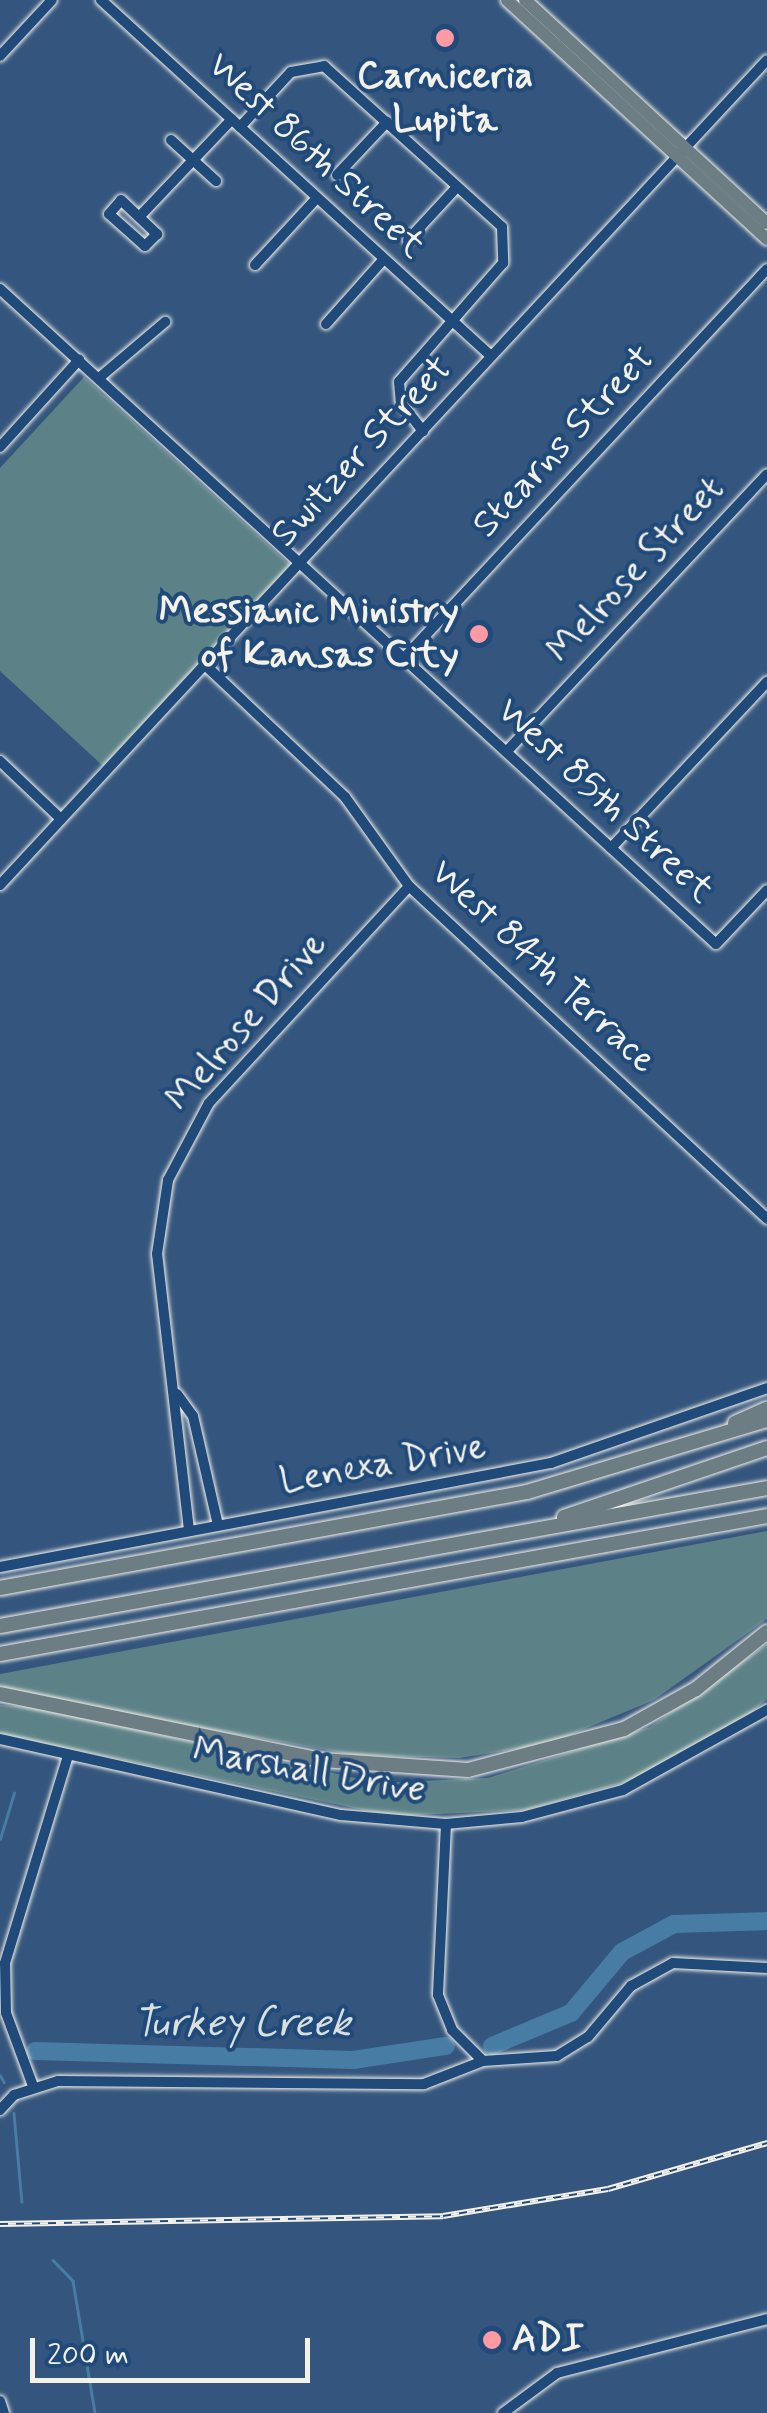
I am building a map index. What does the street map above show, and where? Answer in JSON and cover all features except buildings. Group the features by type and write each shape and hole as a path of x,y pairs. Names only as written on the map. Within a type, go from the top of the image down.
{"highway":[{"path":"608,1472 767,1408"},
{"path":"0,1588 608,1472 767,1420"},
{"path":"514,1533 767,1448"},
{"path":"0,1626 767,1488"},
{"path":"0,1654 767,1516"},
{"path":"0,1694 322,1760 468,1770 624,1730 696,1690 767,1632"}],"main road":[{"path":"507,0 767,239"},
{"path":"525,0 767,223"}],"street":[{"path":"0,56 52,0"},
{"name":"West 86th Street","path":"101,0 491,356"},
{"name":"Switzer Street","path":"0,885 767,60"},
{"path":"141,215 193,160 290,72 314,64 388,122 502,227 508,250 399,382 401,403 423,430"},
{"path":"337,176 388,122"},
{"path":"171,140 216,181"},
{"path":"408,240 457,187"},
{"path":"254,265 316,199"},
{"path":"121,200 141,215 157,234 146,246 110,214 121,200"},
{"path":"326,324 383,260"},
{"name":"Stearns Street","path":"406,656 767,269"},
{"name":"West 85th Street","path":"0,290 406,656 716,944 767,890"},
{"path":"99,378 165,322"},
{"path":"0,447 79,360"},
{"name":"Melrose Street","path":"508,750 767,474"},
{"name":"West 84th Terrace","path":"204,664 345,797 409,886 767,1219"},
{"path":"612,848 767,682"},
{"path":"0,761 61,819"},
{"name":"Melrose Drive","path":"189,1530 157,1254 182,1145 208,1103 409,886"},
{"name":"Lenexa Drive","path":"0,1567 551,1463 767,1388"},
{"name":"Melrose Drive","path":"176,1393 193,1416 218,1524"},
{"name":"Marshall Drive","path":"0,1739 340,1815 446,1824 522,1817 623,1790 767,1710"},
{"path":"32,2086 6,2013 3,1963 68,1754"},
{"path":"446,1824 438,1995 452,2030 483,2062"},
{"path":"0,2110 32,2086 400,2088 483,2062 539,2061 573,2048 631,1986 672,1963 767,1968"},
{"path":"504,2413 556,2373 767,2319"},
{"path":"0,2401 4,2413"}],"green space":[{"path":"84,377 290,565 103,766 0,671 0,468"},
{"path":"767,1531 767,1619 654,1700 548,1744 459,1758 355,1755 0,1693 0,1674"},
{"path":"767,1644 767,1699 736,1726 647,1776 525,1810 392,1816 0,1734 0,1705 34,1707 378,1783 488,1778 650,1727"}],"waterway":[{"path":"0,1839 14,1793"},
{"name":"Turkey Creek","path":"492,2046 571,2013 622,1952 674,1924 767,1921"},
{"name":"Turkey Creek","path":"35,2051 353,2060 446,2046"},
{"path":"0,2075 4,2082"},
{"path":"14,2113 22,2202"},
{"path":"53,2260 73,2281 95,2413"}],"railway":[{"path":"0,2224 443,2216 608,2189 767,2143"}],"place":[{"name":"Carniceria Lupita","path":"445,38"},
{"name":"Messianic Ministry of Kansas City","path":"479,634"},
{"name":"ADI","path":"492,2340"}]}
